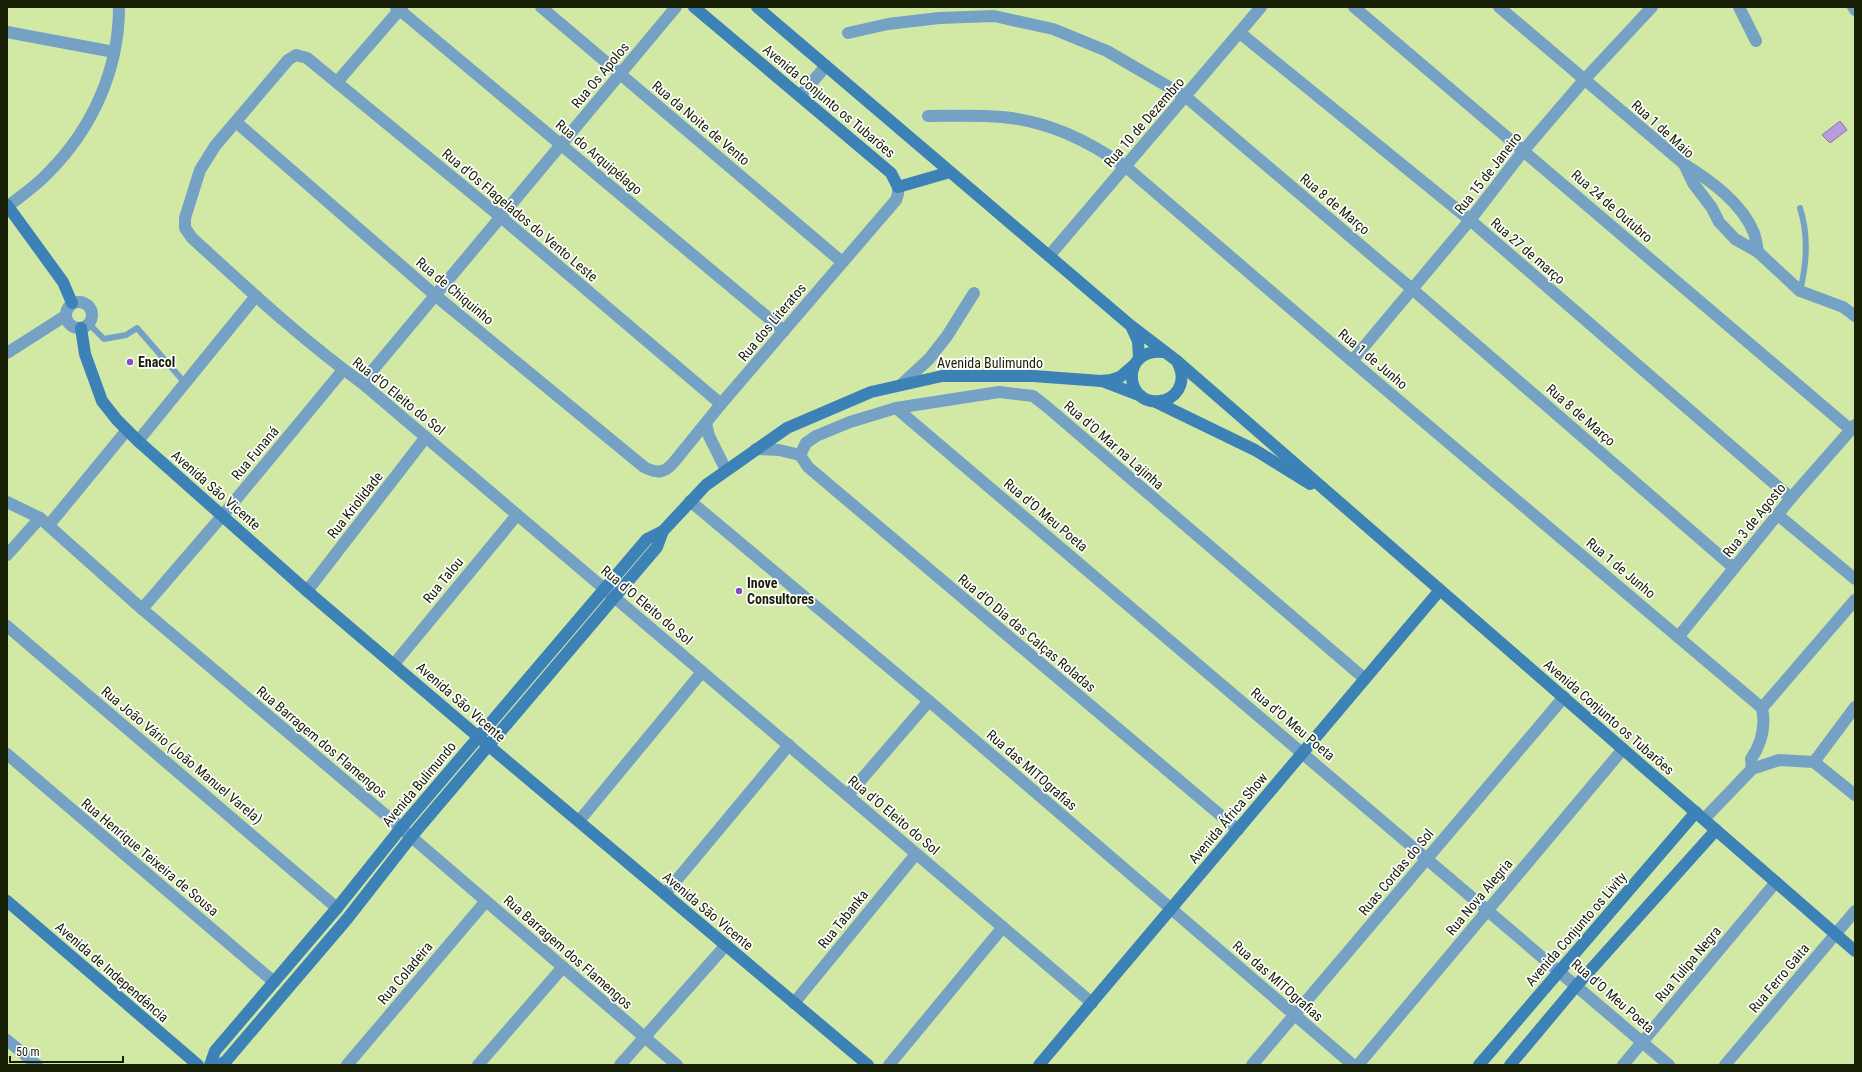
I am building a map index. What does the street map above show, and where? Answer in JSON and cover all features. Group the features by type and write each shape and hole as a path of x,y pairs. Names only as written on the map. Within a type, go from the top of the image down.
{"street":[{"path":"72,303 63,282 8,206 47,175 66,154 83,131 107,80 114,52 118,7"},
{"name":"Rua da Noite de Vento","path":"542,7 620,75 842,262"},
{"name":"Rua Os Apolos","path":"362,383 502,218 676,7"},
{"name":"Avenida Conjunto os Tubarões","path":"694,7 891,173 898,187"},
{"name":"Avenida Conjunto os Tubarões","path":"757,7 1163,352"},
{"name":"Rua 10 de Dezembro","path":"1049,256 1186,97 1261,7"},
{"name":"Rua 24 de Outubro","path":"1354,7 1853,427"},
{"name":"Rua 1 de Maio","path":"1499,7 1684,164 1693,183 1712,208 1719,222 1735,239 1758,252 1800,291 1843,307 1855,316"},
{"name":"Rua 15 de Janeiro","path":"1352,360 1470,220 1524,150 1584,80 1652,7"},
{"path":"1739,7 1756,40"},
{"path":"337,82 399,8"},
{"name":"Rua do Arquipélago","path":"399,8 784,331"},
{"name":"Rua 8 de Março","path":"848,33 888,24 939,18 994,16 1052,29 1107,50 1186,97 1412,289 1734,568"},
{"path":"7,32 114,52"},
{"name":"Rua 27 de março","path":"1240,33 1470,220 1791,498"},
{"name":"Rua d'Os Flagelados do Vento Leste","path":"236,122 288,60 296,55 307,58 502,218 722,404"},
{"path":"800,96 826,66"},
{"name":"Rua 1 de Junho","path":"928,116 1002,117 1044,124 1093,145 1126,167 1762,708"},
{"name":"Rua d'O Eleito do Sol","path":"236,122 215,146 200,170 184,218 185,228 192,238 256,296 343,370 362,383 426,437 1092,1003"},
{"name":"Rua de Chiquinho","path":"236,122 436,296 644,467 653,472 662,472"},
{"path":"1684,164 1706,178 1743,212 1754,234 1758,252"},
{"path":"898,187 950,172"},
{"name":"Rua dos Literatos","path":"662,472 672,466 722,404 896,200 898,187"},
{"path":"902,384 929,359 947,336 974,293"},
{"path":"138,441 256,296"},
{"path":"7,353 65,316 68,307 72,303 79,301 83,302 90,307 92,316 85,326 77,328 69,324 65,316"},
{"path":"1130,325 1138,341 1137,361 1132,373 1132,382 1135,389 1141,396"},
{"name":"Avenida São Vicente","path":"85,326 85,354 102,401 116,420 138,441 307,591 488,746 868,1065"},
{"path":"1101,381 1120,377 1137,361 1150,352 1163,352 1177,361 1343,505"},
{"path":"1156,402 1164,401 1171,397 1181,384 1181,368 1177,361"},
{"name":"Rua Funaná","path":"142,609 223,515 343,370"},
{"name":"Avenida Bulimundo","path":"210,1065 215,1051 337,908 401,828 647,539 662,531 706,485 787,428 828,409 871,392 942,376 1033,376 1101,381"},
{"path":"1101,381 1156,402 1255,450 1343,505"},
{"name":"Rua d'O Mar na Lajinha","path":"800,455 806,443 816,436 850,422 896,408 999,392 1033,396 1365,679"},
{"name":"Rua d'O Meu Poeta","path":"896,408 1560,970 1669,1065"},
{"path":"706,423 709,436 726,470"},
{"name":"Rua 3 de Agosto","path":"1679,636 1791,498 1853,427"},
{"path":"7,555 44,522 127,430"},
{"name":"Rua Kriolidade","path":"307,591 426,437"},
{"path":"756,449 779,450 800,455"},
{"name":"Rua d'O Dia das Calças Roladas","path":"800,455 808,467 1238,830"},
{"name":"Rua das MITOgrafias","path":"690,501 928,701 1353,1065"},
{"name":"Rua Barragem dos Flamengos","path":"7,502 44,522 142,609 401,828 677,1065"},
{"name":"Avenida Conjunto os Tubarões","path":"1343,505 1855,951"},
{"name":"Rua Talou","path":"394,664 517,514"},
{"path":"1778,515 1855,579"},
{"name":"Avenida Bulimundo","path":"220,1065 226,1061 314,958 411,837 657,547 662,531"},
{"name":"Avenida África Show","path":"1039,1065 1440,590"},
{"path":"1752,769 1751,759 1758,748 1763,735 1764,726 1762,708 1855,600"},
{"name":"Rua João Vário (João Manuel Varela)","path":"7,626 337,908"},
{"path":"579,821 702,672"},
{"name":"Ruas Cordas do Sol","path":"1252,1065 1564,697"},
{"path":"848,795 928,701"},
{"path":"1814,762 1855,707"},
{"path":"665,894 789,745"},
{"name":"Rua Nova Alegria","path":"1358,1065 1623,749"},
{"name":"Rua Henrique Teixeira de Sousa","path":"7,754 274,982"},
{"path":"1700,816 1752,769 1779,760 1814,762 1855,795"},
{"name":"Avenida Conjunto os Livity","path":"1479,1065 1560,970 1700,816"},
{"path":"1510,1065 1577,986 1716,830"},
{"name":"Rua Tabanka","path":"794,1003 916,854"},
{"name":"Rua Tulipa Negra","path":"1623,1065 1776,882"},
{"name":"Avenida de Independência","path":"7,901 198,1065"},
{"name":"Rua Coladeira","path":"347,1065 486,901"},
{"name":"Rua Ferro Gaita","path":"1725,1065 1855,911"},
{"path":"889,1065 1002,927"},
{"path":"620,1065 726,945"},
{"path":"478,1065 563,967"},
{"path":"7,1040 36,1065"}],"lane":[{"path":"1800,208 1807,234 1804,276 1800,291"},
{"path":"85,326 104,339 126,335 137,328 185,383"}],"shaded area":[{"path":"1840,121 1847,130 1830,143 1822,135"}],"place":[{"name":"Enacol","path":"130,362"},
{"name":"Inove Consultores","path":"739,591"}]}
